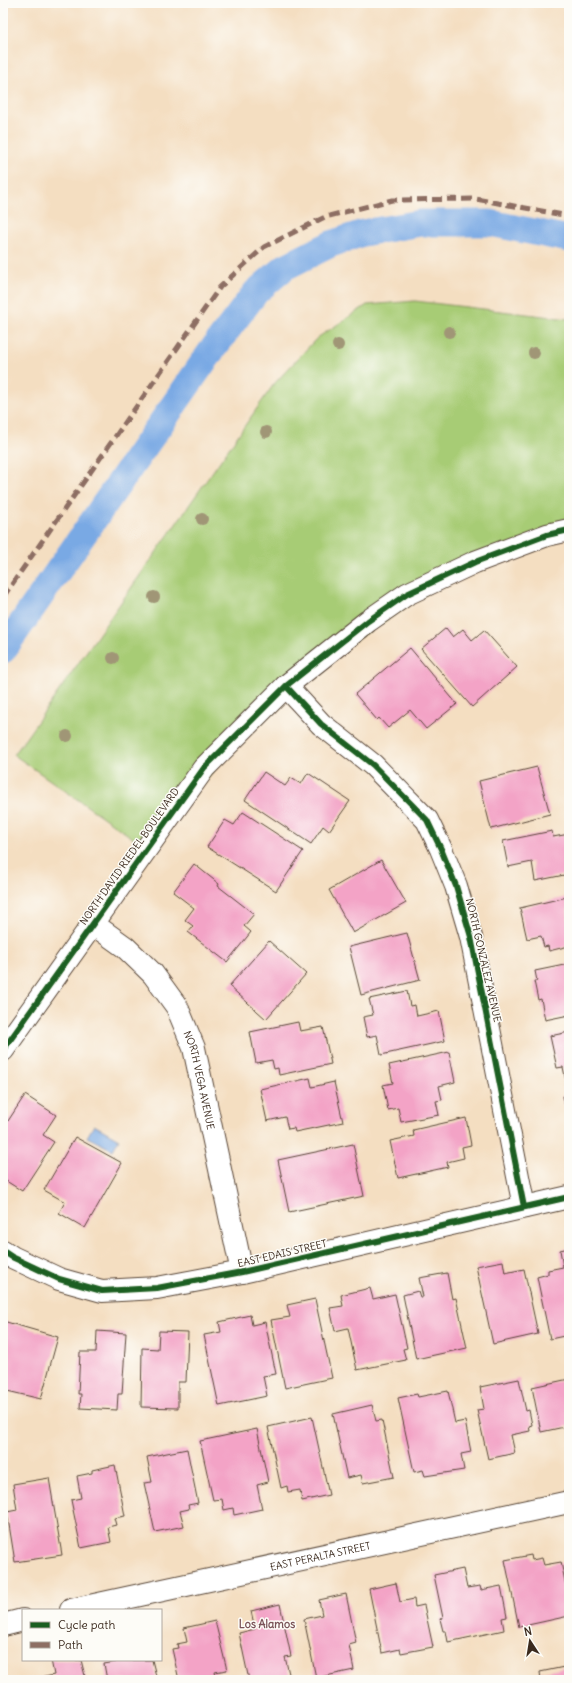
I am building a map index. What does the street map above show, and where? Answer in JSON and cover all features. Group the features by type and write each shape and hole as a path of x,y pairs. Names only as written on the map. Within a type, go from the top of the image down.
{"street":[{"name":"NORTH DAVID RIEDEL BOULEVARD","path":"3,1050 204,768 286,686 368,621 407,594 475,562 547,535 569,530"},
{"name":"NORTH GONZALEZ AVENUE","path":"286,686 321,724 373,765 427,820 441,849 456,886 471,938 524,1207"},
{"name":"NORTH VEGA AVENUE","path":"93,924 125,947 154,974 177,1007 194,1048 242,1272"},
{"name":"EAST EDAIS STREET","path":"3,1251 12,1257 59,1279 102,1291 157,1288 242,1272 569,1197"},
{"name":"EAST PERALTA STREET","path":"76,1609 569,1502"},
{"path":"3,1625 22,1620"}],"green space":[{"path":"415,301 569,319 569,530 475,562 286,686 147,848 14,755 274,384 317,338 367,305"}],"water":[{"path":"94,1125 119,1139 113,1150 87,1137"}],"building":[{"path":"446,628 453,637 463,629 472,640 484,630 517,667 472,707 421,649"},
{"path":"410,648 457,704 426,729 410,710 388,728 379,718 377,720 355,694"},
{"path":"537,767 550,814 491,829 479,781"},
{"path":"264,772 285,786 291,778 301,784 308,773 350,801 329,831 323,826 311,844 245,800"},
{"path":"243,812 303,851 276,891 207,847 225,820 234,825"},
{"path":"552,831 553,837 569,834 569,874 535,881 532,862 508,867 503,841"},
{"path":"381,860 406,903 353,933 329,890"},
{"path":"194,864 219,884 218,886 254,914 244,926 251,932 227,962 188,932 193,926 185,920 194,908 173,892"},
{"path":"567,897 569,946 549,951 548,946 544,947 541,936 527,939 520,908"},
{"path":"407,933 420,980 361,995 349,947"},
{"path":"269,941 306,974 266,1019 229,986"},
{"path":"569,964 569,1015 545,1020 541,999 538,1000 534,981 537,981 535,971"},
{"path":"407,991 410,1006 415,1005 417,1016 439,1011 445,1041 381,1055 377,1035 367,1037 363,1017 373,1015 369,999"},
{"path":"298,1022 300,1031 323,1027 331,1064 279,1075 278,1068 274,1069 272,1060 256,1063 250,1032"},
{"path":"569,1032 569,1086 567,1086 563,1067 557,1068 550,1036"},
{"path":"449,1052 455,1082 439,1086 442,1100 436,1101 439,1115 401,1122 398,1108 388,1110 383,1085 393,1083 389,1065"},
{"path":"310,1078 312,1087 334,1082 343,1122 295,1132 294,1128 288,1129 285,1117 267,1121 260,1089"},
{"path":"25,1095 56,1115 43,1135 54,1142 22,1191 3,1179 3,1122 5,1119 8,1121"},
{"path":"569,1095 569,1124 568,1124 563,1096"},
{"path":"466,1118 471,1145 462,1147 464,1158 447,1162 448,1167 398,1178 390,1141 414,1136 413,1130"},
{"path":"75,1137 122,1163 85,1228 59,1213 65,1202 44,1190"},
{"path":"353,1144 364,1196 289,1212 278,1160"},
{"path":"569,1248 569,1335 550,1339 537,1277 548,1274 548,1270 563,1267 560,1250"},
{"path":"503,1261 505,1273 524,1269 538,1334 493,1344 476,1266"},
{"path":"447,1273 452,1299 456,1298 467,1348 416,1359 403,1295 418,1291 420,1297 423,1297 419,1278"},
{"path":"370,1288 373,1299 395,1294 407,1348 403,1349 406,1360 357,1370 348,1328 335,1331 330,1308 343,1306 341,1295"},
{"path":"315,1299 332,1378 285,1388 271,1320 290,1317 287,1305"},
{"path":"250,1315 252,1325 265,1322 276,1374 263,1376 267,1396 219,1406 204,1335 221,1332 219,1322"},
{"path":"3,1321 58,1337 41,1399 3,1390"},
{"path":"97,1331 126,1333 122,1394 118,1394 117,1410 80,1408 81,1394 78,1394 80,1352 96,1352"},
{"path":"159,1331 188,1332 186,1382 178,1382 178,1408 141,1407 142,1348 158,1349"},
{"path":"519,1379 526,1411 529,1410 532,1425 529,1426 530,1431 511,1435 515,1453 488,1459 477,1410 484,1409 480,1387"},
{"path":"569,1379 569,1426 541,1432 532,1387"},
{"path":"448,1391 455,1423 465,1421 471,1452 461,1454 464,1470 425,1476 423,1470 414,1472 398,1398 417,1394 418,1397"},
{"path":"372,1405 376,1421 382,1420 394,1477 363,1483 361,1475 347,1478 333,1414"},
{"path":"312,1417 329,1495 302,1501 300,1490 288,1492 287,1486 281,1488 268,1427"},
{"path":"257,1429 268,1482 257,1485 262,1509 234,1515 233,1508 224,1510 222,1499 213,1500 200,1441"},
{"path":"187,1449 198,1503 188,1505 189,1509 180,1511 184,1526 155,1532 144,1483 152,1482 147,1457"},
{"path":"115,1465 125,1516 114,1518 116,1525 108,1527 111,1542 81,1548 71,1500 81,1498 77,1476 92,1473 92,1470"},
{"path":"49,1478 62,1555 15,1562 7,1512 17,1510 13,1484"},
{"path":"531,1555 532,1560 542,1558 544,1565 561,1562 569,1601 569,1616 519,1627 505,1560"},
{"path":"463,1569 467,1588 480,1586 481,1590 501,1586 507,1617 502,1618 504,1630 448,1642 446,1631 443,1631 440,1619 443,1618 434,1575"},
{"path":"396,1583 400,1602 414,1599 415,1607 424,1605 433,1647 401,1653 400,1649 382,1653 369,1589"},
{"path":"346,1594 356,1643 349,1645 354,1670 316,1678 304,1619 322,1615 319,1600"},
{"path":"280,1604 291,1656 285,1657 290,1678 249,1680 239,1633 255,1629 251,1611"},
{"path":"215,1621 227,1670 215,1672 217,1680 179,1680 172,1649 178,1648 177,1644 187,1642 184,1628"},
{"path":"51,1661 81,1661 86,1680 40,1680 40,1678 54,1675"},
{"path":"152,1661 157,1680 107,1680 104,1664 116,1662"},
{"path":"569,1666 569,1680 541,1680 540,1672"}],"waterway":[{"path":"3,650 212,350 256,292 285,267 331,244 363,233 421,223 490,223 569,239"}],"marked path":[{"path":"3,597 220,287 264,247 325,217 392,200 476,199 569,216"}],"cycle path":[{"path":"3,1050 204,768 286,686 368,621 407,594 475,562 547,535 569,530"},
{"path":"286,686 321,724 373,765 427,820 441,849 456,886 471,937 524,1207"},
{"path":"3,1251 12,1257 59,1279 102,1291 157,1288 242,1272 569,1197"}],"district":[{"name":"Los Alamos","path":"267,1624"}]}
